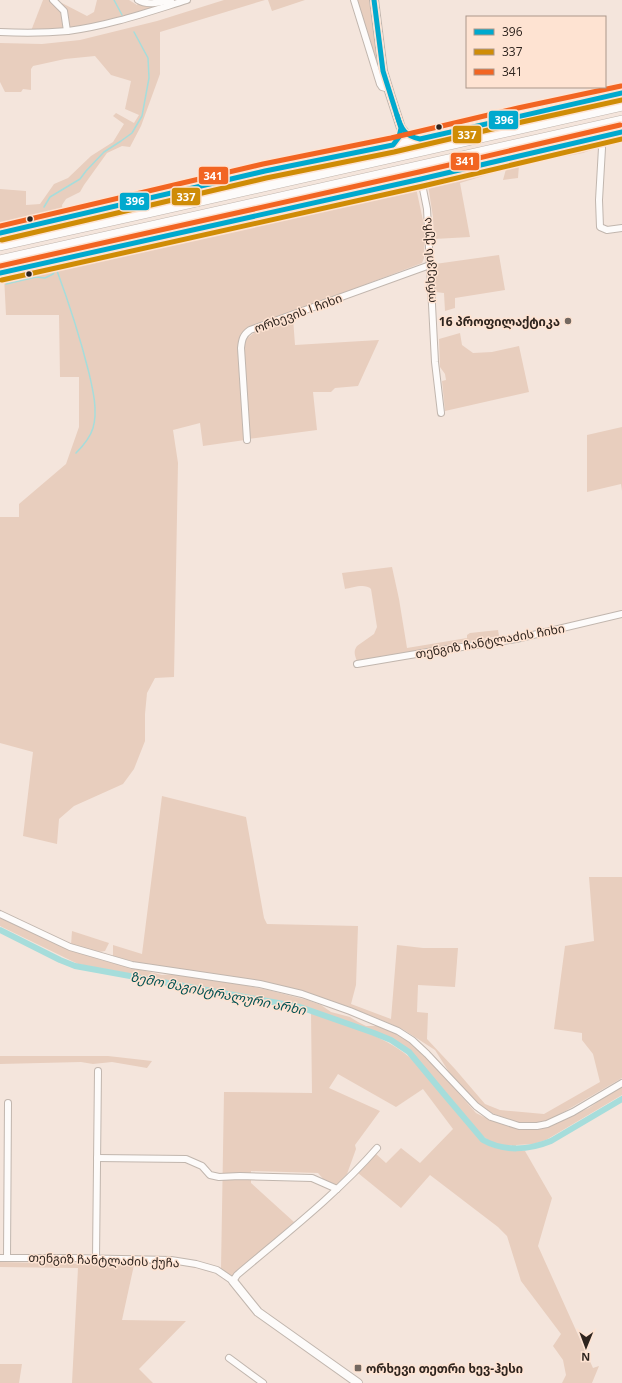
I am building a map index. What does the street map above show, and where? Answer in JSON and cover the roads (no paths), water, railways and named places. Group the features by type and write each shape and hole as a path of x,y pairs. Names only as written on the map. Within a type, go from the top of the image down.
{"highway":[{"path":"0,245 622,105"},
{"path":"457,143 520,115"},
{"path":"0,261 622,121"},
{"path":"538,140 595,137"},
{"path":"67,218 135,215"}],"street":[{"path":"53,0 64,11 67,31"},
{"path":"138,0 141,2 156,3 171,0"},
{"path":"0,32 31,33 67,31 108,23 187,0"},
{"path":"354,0 380,84 382,87 389,89"},
{"path":"374,0 383,71 401,128 407,135 420,139"},
{"path":"0,233 273,170 393,145 622,93"},
{"path":"393,145 399,137 401,128"},
{"path":"0,273 421,179 595,137 622,132"},
{"path":"595,137 602,148 599,200 600,227 607,230 622,228"},
{"name":"ორხევის ქუჩა","path":"421,179 427,209 435,362 441,413"},
{"name":"ორხევის I ჩიხი","path":"247,440 241,348 242,337 244,334 250,330 430,265"},
{"name":"თენგიზ ჩანტლაძის ჩიხი","path":"357,664 516,639 622,614"},
{"path":"0,914 70,947 132,965 260,984 302,994 350,1011 398,1031 412,1040 476,1106 491,1117 519,1126 547,1124 573,1112 622,1083"},
{"path":"96,1259 98,1072"},
{"path":"3,1258 8,1102"},
{"path":"234,1281 238,1275 337,1189 377,1148"},
{"path":"97,1158 186,1159 202,1166 210,1175 219,1177 240,1176 312,1178 337,1189"},
{"name":"თენგიზ ჩანტლაძის ქუჩა","path":"3,1258 171,1260 196,1264 217,1270 234,1281 258,1312 358,1383"},
{"path":"229,1358 263,1383"}],"waterway":[{"path":"114,0 122,15"},
{"path":"44,207 50,197 80,179 104,152 132,133 142,116 149,78 148,58 134,32"},
{"path":"56,268 82,346 91,380 94,400 95,415 92,432 76,453"},
{"path":"6,284 36,277 45,278 53,274 56,269"},
{"name":"ზემო მაგისტრალური არხი","path":"0,930 75,966 300,1007 391,1040 409,1052 483,1140 491,1144 508,1148 525,1148 543,1144 551,1141 622,1099"}],"place":[{"name":"16 პროფილაქტიკა","path":"568,321"},
{"name":"ორხევი თეთრი ხევ-ჰესი","path":"358,1368"}]}
